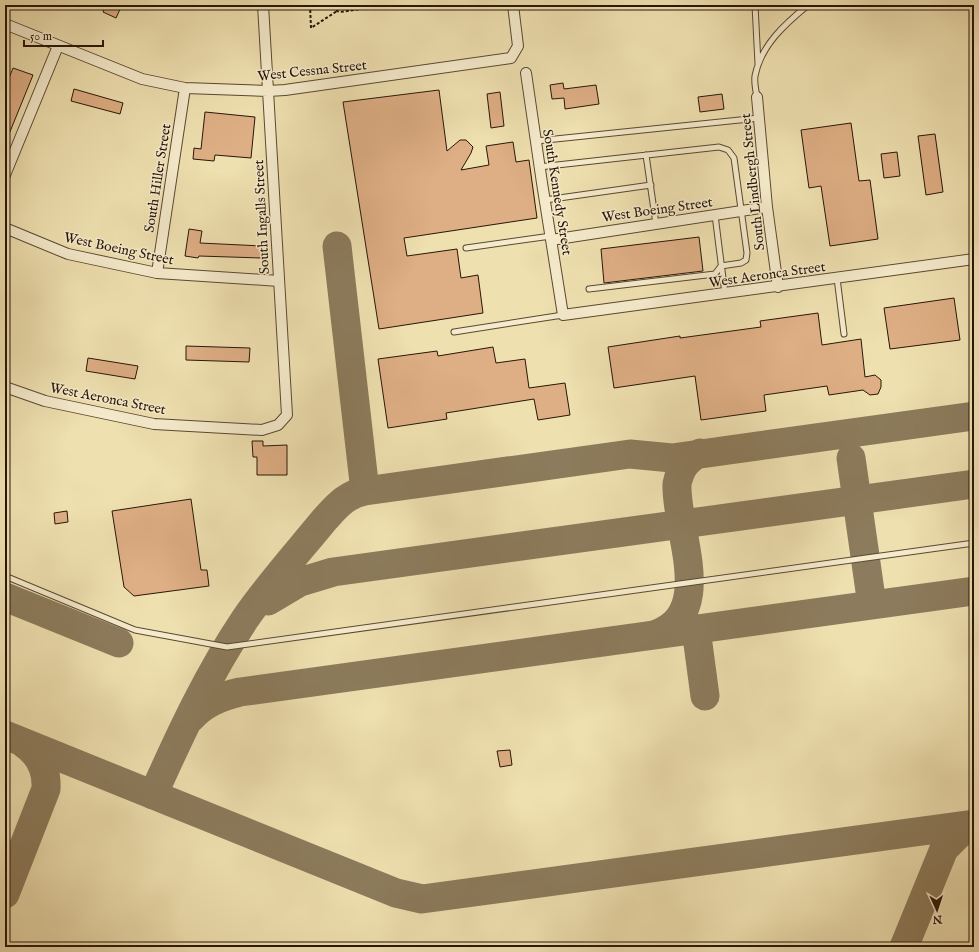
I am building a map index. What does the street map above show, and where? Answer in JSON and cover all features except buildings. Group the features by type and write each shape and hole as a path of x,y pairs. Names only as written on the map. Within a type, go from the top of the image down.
{"street":[{"name":"South Ingalls Street","path":"263,5 287,415 278,425"},
{"name":"West Cessna Street","path":"5,24 142,79 185,88 268,91 511,58 518,46 513,5"},
{"path":"5,175 58,46"},
{"name":"South Kennedy Street","path":"526,73 544,200 563,315"},
{"name":"South Hiller Street","path":"157,273 185,88"},
{"name":"South Lindbergh Street","path":"757,98 767,207 778,286"},
{"name":"West Boeing Street","path":"551,238 767,207"},
{"name":"West Boeing Street","path":"5,228 68,254 157,273 279,281"},
{"name":"West Aeronca Street","path":"563,315 974,259"},
{"name":"West Aeronca Street","path":"5,387 46,400 154,424 262,430 278,425"}],"lane":[{"path":"755,5 758,67"},
{"path":"757,98 755,77 758,67 774,36 808,5"},
{"path":"536,141 759,118"},
{"path":"539,167 719,147 728,150 734,158 747,253 746,260 741,263 721,266 715,274 589,289"},
{"path":"646,155 656,224"},
{"path":"544,200 650,185"},
{"path":"715,215 725,294"},
{"path":"466,248 551,238"},
{"path":"837,278 844,334"},
{"path":"454,332 563,315"},
{"path":"5,576 135,630 227,647 974,543"}],"path":[{"path":"310,5 311,28 337,11 340,12 389,5"},
{"path":"337,5 337,11"}],"taxiway":[{"path":"337,246 365,491"},
{"path":"153,795 184,727 219,661 245,619 325,519 343,501 353,495 365,491 630,454 672,458 974,416"},
{"path":"654,635 673,624 684,609 689,590 689,569 678,503 677,484 684,466 687,462 700,453"},
{"path":"851,458 872,605"},
{"path":"268,601 300,582 333,572 974,484"},
{"path":"191,718 207,704 240,692 974,591"},
{"path":"5,597 119,643"},
{"path":"696,629 705,696"},
{"path":"5,735 396,893 422,899 974,824"},
{"path":"5,894 46,789 44,769 34,752 23,743"},
{"path":"904,947 944,849 962,831 974,825"}]}
